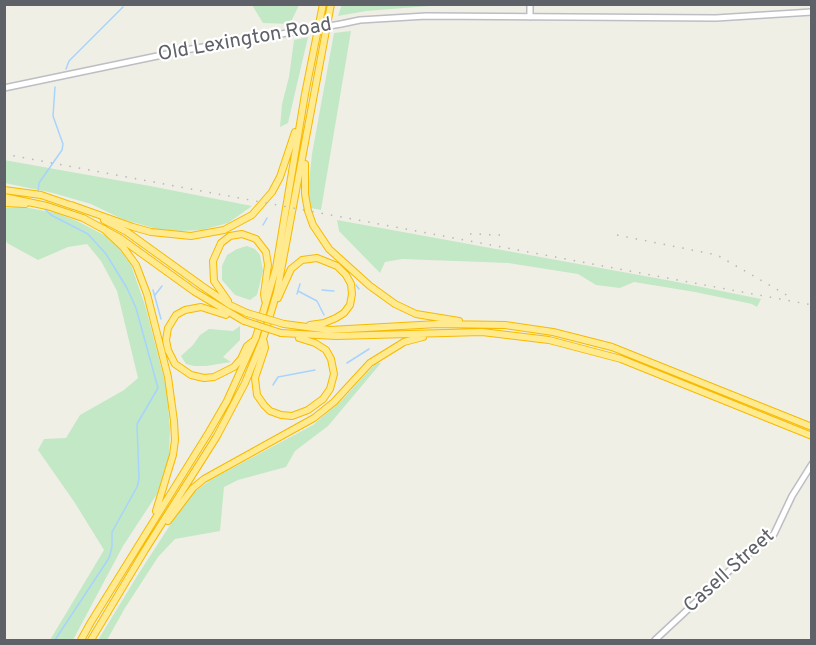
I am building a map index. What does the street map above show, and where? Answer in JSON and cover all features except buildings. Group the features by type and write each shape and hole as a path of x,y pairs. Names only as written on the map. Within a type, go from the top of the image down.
{"highway":[{"path":"4,188 41,195 133,227 170,234 191,236 240,223 261,206 280,177 291,150 324,4"},
{"path":"91,640 217,436 245,383 263,339 274,304 331,4"},
{"path":"81,640 227,401 255,340 276,268 305,94"},
{"path":"306,143 304,194 308,211 321,238 345,265 395,304 416,314 553,332 612,347 812,427"},
{"path":"4,197 74,214 104,229 212,303 244,321"},
{"path":"4,203 26,202"},
{"path":"71,205 127,232 230,305 247,313 284,324 330,330 438,324 505,325"},
{"path":"104,229 123,247 136,265 147,294 168,377 174,421 173,455 153,520"},
{"path":"230,305 214,281 213,261 221,243 230,236 242,234 256,239 266,252 268,265 265,303"},
{"path":"274,304 291,269 302,260 322,259 333,263 346,274 351,284 352,294 350,305 344,313 324,323 293,326"},
{"path":"255,340 247,346 234,367 214,377 197,377 175,364 166,340 168,328 173,319 185,310 195,307 207,308 293,335 458,333 513,335 584,348 657,373 812,436"},
{"path":"145,550 186,496 204,478 314,418 334,402 370,363 392,348 417,338 458,333"},
{"path":"263,339 265,348 255,378 257,395 270,411 292,416 302,413 319,402 330,389 334,374 332,359 326,350 315,343 293,335"}],"main road":[{"path":"530,4 530,17"},
{"name":"Old Lexington Road","path":"4,88 191,49 360,20 426,16 716,18 812,12"},
{"name":"Casell Street","path":"655,640 742,558 774,534 792,496 812,464"}],"green space":[{"path":"342,4 429,4 429,6 366,11 338,16"},
{"path":"252,5 299,5 290,24 263,23"},
{"path":"351,31 321,210 311,208 308,191 312,154 334,33"},
{"path":"308,37 288,123 280,127 294,40"},
{"path":"4,160 252,206 228,223 202,230 157,229 122,219 91,204 5,183"},
{"path":"24,207 56,213 77,221 106,236 119,248 131,265 145,305 166,386 170,428 169,457 157,494 123,546 73,640 50,640 104,550 38,450 44,439 66,438 80,415 124,390 138,378 117,291 101,261 87,244 68,247 38,260 7,243 5,208"},
{"path":"337,220 761,299 757,307 695,292 634,282 620,288 596,285 578,274 508,263 402,259 385,262 380,273 339,231"},
{"path":"247,246 255,249 260,255 263,271 257,295 250,300 235,295 222,280 222,266 227,255"},
{"path":"240,326 240,340 223,357 231,362 194,366 186,364 181,356 200,335 209,329 233,331"},
{"path":"377,362 381,363 328,426 295,451 286,467 238,480 224,487 220,531 175,539 158,557 107,640 98,640 139,573 193,493 212,479 313,425 342,400"}],"waterway":[{"path":"66,69 69,61 123,7"},
{"path":"38,193 39,183 62,150 63,144 53,116 55,87"},
{"path":"44,208 51,215 88,234 106,254 127,288 136,308 158,388 137,424 139,479 137,487 112,532 109,558 55,640"},
{"path":"263,225 267,218"},
{"path":"297,294 300,284"},
{"path":"356,285 359,289"},
{"path":"155,295 162,286"},
{"path":"153,290 161,319"},
{"path":"322,290 334,291"},
{"path":"298,291 317,301 324,315"},
{"path":"347,363 369,349"},
{"path":"273,385 278,377 315,370"}],"railway":[{"path":"4,154 812,305"},
{"path":"470,234 500,235"},
{"path":"617,235 717,255 790,297"}]}
